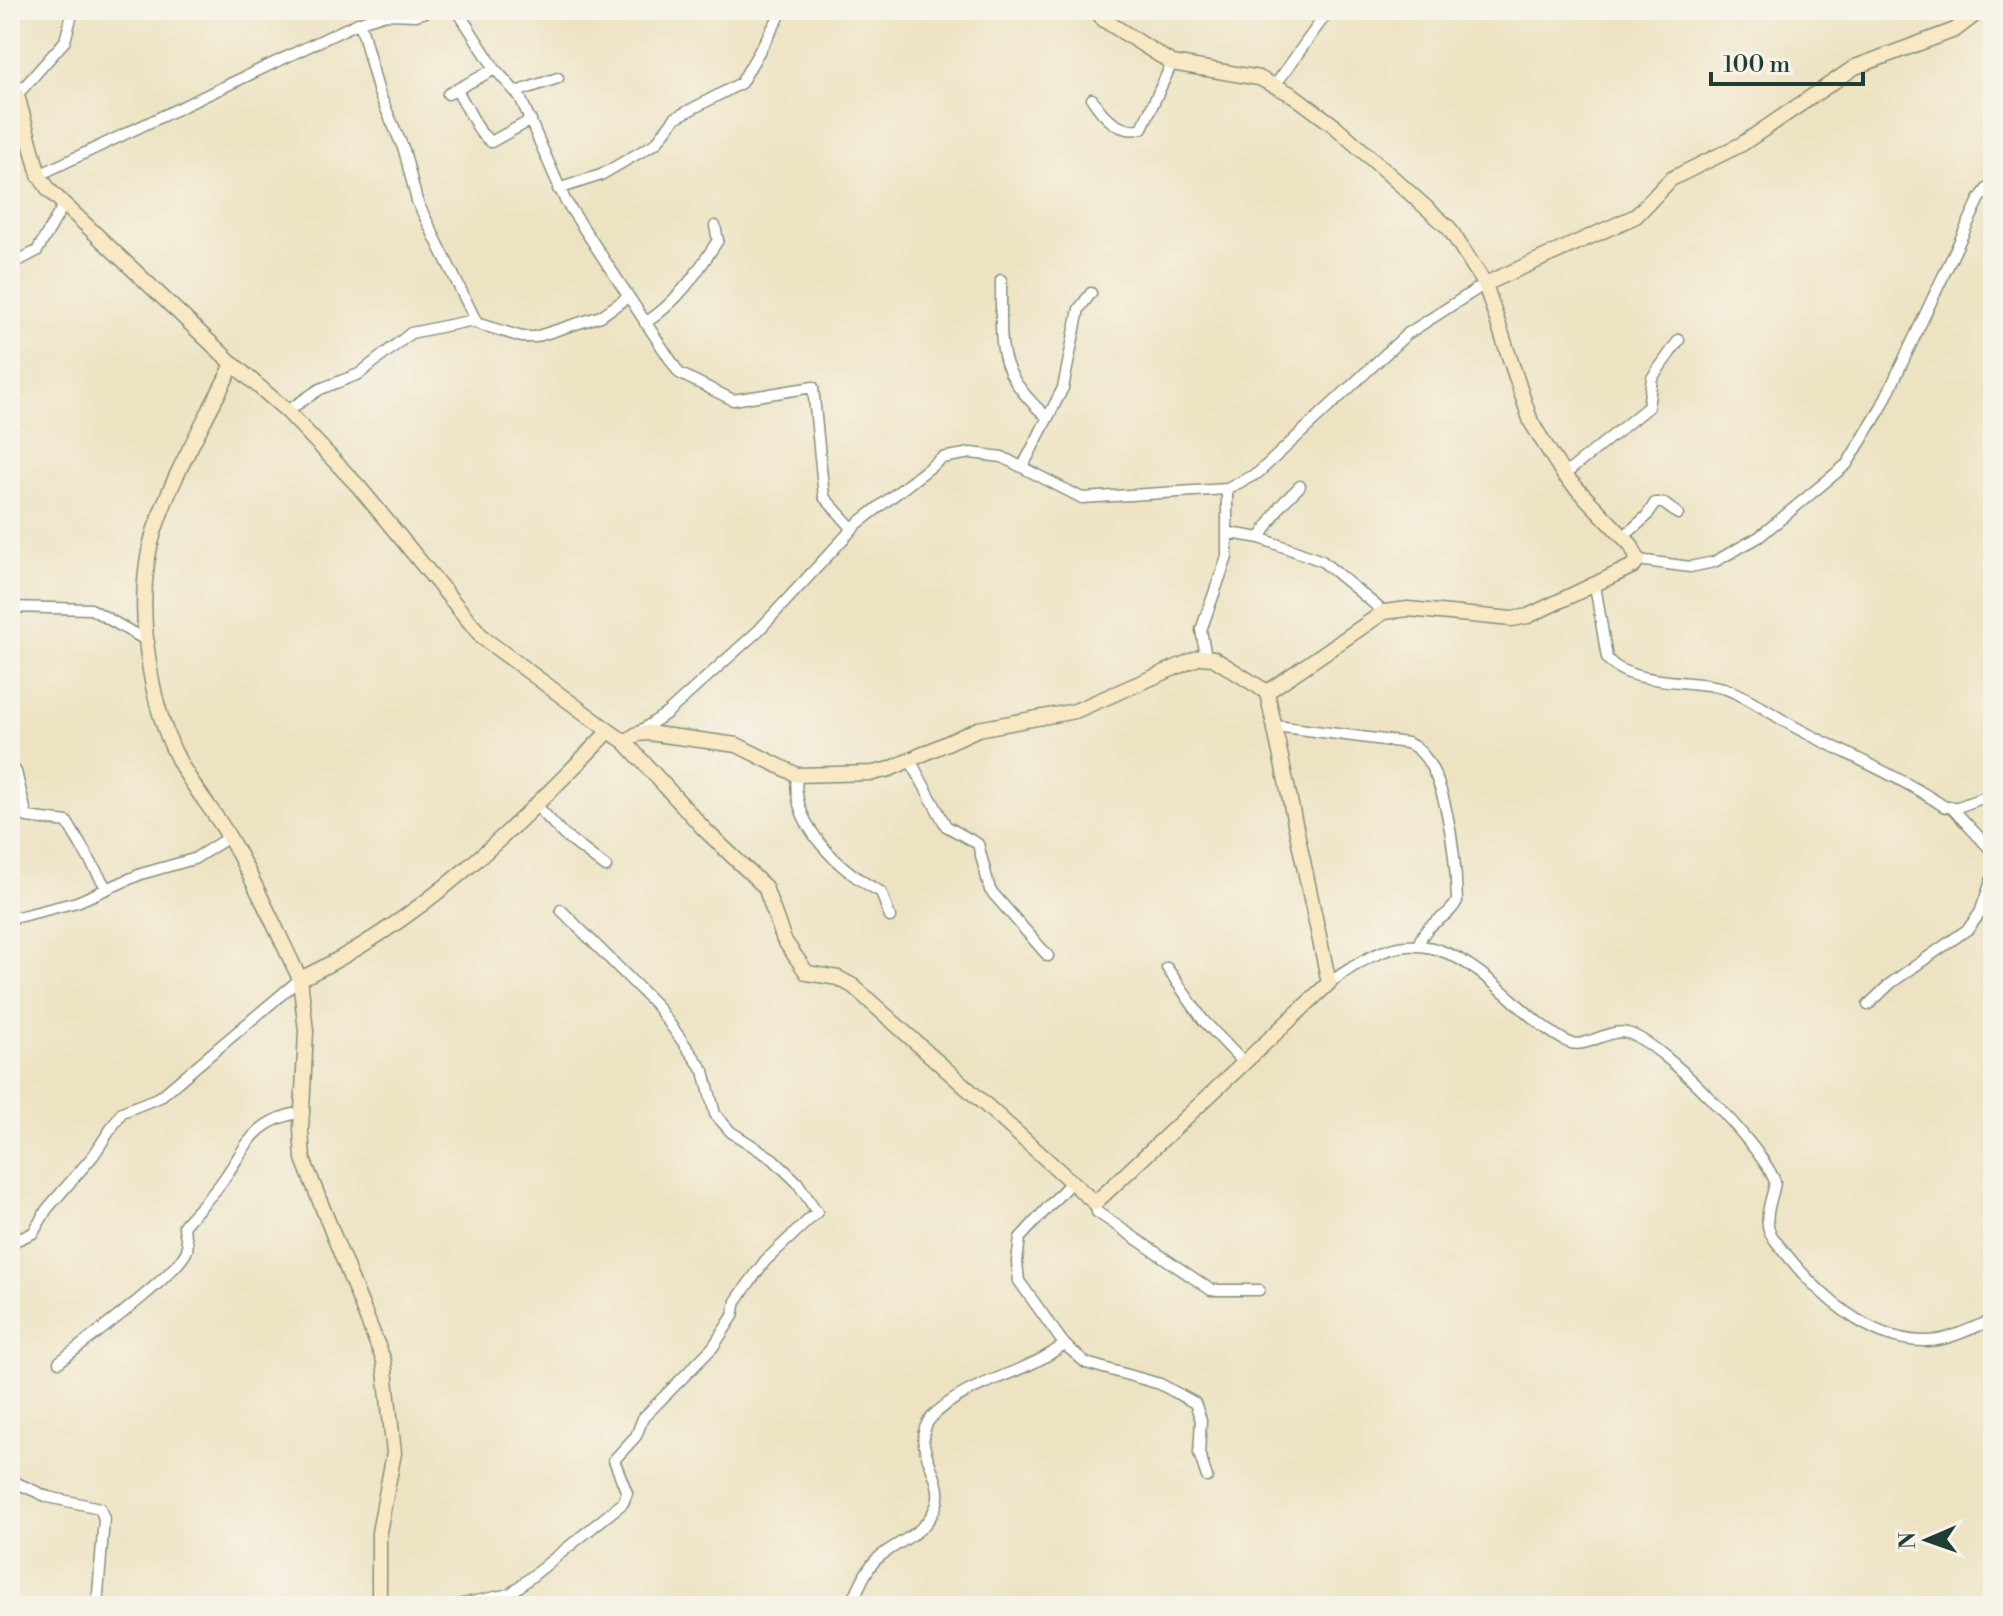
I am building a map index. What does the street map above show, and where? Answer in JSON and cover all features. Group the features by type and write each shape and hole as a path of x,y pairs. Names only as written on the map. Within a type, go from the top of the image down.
{"street":[{"path":"73,10 65,41 14,94 39,175 63,206 287,411 359,487 483,638 609,731 631,738 737,745 797,775 873,773 978,729 1075,711 1193,659 1206,657 1267,692"},
{"path":"39,175 360,22 386,14 416,15 432,10"},
{"path":"457,10 495,69 516,92 531,120 558,189 679,373 728,399 813,387 824,497 852,528"},
{"path":"558,189 601,175 656,143 675,118 741,83 783,10"},
{"path":"1095,10 1104,20 1172,63 1276,84 1336,127 1449,228 1485,284 1531,422 1564,475 1623,537 1638,560 1690,567 1714,562 1759,537 1847,464 1880,410 1980,198 1993,181"},
{"path":"1276,84 1329,10"},
{"path":"631,738 667,713 759,630 852,528 942,458 983,453 1023,466 1082,498 1227,489 1258,473 1407,334 1485,284 1636,216 1671,179 1742,144 1855,67 1955,30 1981,10"},
{"path":"360,22 379,93 404,150 417,201 476,321"},
{"path":"1092,99 1109,121 1125,128 1142,128 1172,63"},
{"path":"495,69 453,92 481,133 491,142 531,120"},
{"path":"516,92 558,78"},
{"path":"10,265 37,251 63,206"},
{"path":"645,323 673,303 691,283 718,240 715,226"},
{"path":"1001,280 1002,356 1006,368 1023,394 1048,418"},
{"path":"1023,466 1066,380 1079,309 1091,293"},
{"path":"287,411 320,389 359,374 406,335 476,321 522,337 535,337 601,316 628,297"},
{"path":"1564,475 1648,407 1652,378 1679,340"},
{"path":"233,364 154,531 147,565 149,642 155,699 180,764 229,837 300,979 306,1031 301,1144 308,1176 377,1339 388,1384 394,1453 379,1532 379,1606"},
{"path":"1260,538 1280,506 1300,486"},
{"path":"1206,657 1201,630 1225,570 1230,533 1227,489"},
{"path":"1623,537 1637,527 1655,503 1663,503 1678,514"},
{"path":"1230,533 1260,538 1326,563 1384,612"},
{"path":"1267,692 1384,612 1408,609 1512,619 1543,611 1633,566 1638,560"},
{"path":"1595,585 1607,658 1612,664 1657,679 1731,691 1795,727 1878,765 1952,808 1993,852"},
{"path":"10,607 93,609 149,642"},
{"path":"1267,692 1268,710 1276,726 1329,983"},
{"path":"1276,726 1407,743 1422,755 1449,811 1457,901 1452,910 1425,927 1419,943"},
{"path":"10,1243 33,1233 47,1209 93,1156 122,1112 160,1097 300,979 353,954 476,862 537,806 609,731"},
{"path":"631,738 705,830 765,887 784,940 807,973 838,978 853,986 1095,1203 1097,1212 1211,1290 1259,1290"},
{"path":"910,760 946,826 974,841 981,849 990,890 1048,956"},
{"path":"10,764 16,772 27,817 67,822 107,889"},
{"path":"797,775 796,791 815,839 862,884 881,892 890,917"},
{"path":"1952,808 1993,794"},
{"path":"537,806 564,835 606,867"},
{"path":"10,919 77,902 141,874 199,857 229,837"},
{"path":"1868,1005 1891,983 1968,929 1980,913 1993,876"},
{"path":"452,1606 510,1594 623,1503 627,1493 614,1460 636,1436 643,1418 713,1347 733,1316 736,1301 765,1261 817,1212 784,1169 731,1132 715,1114 704,1071 656,1005 561,910"},
{"path":"1095,1203 1329,983 1366,956 1419,943 1468,965 1492,982 1516,1007 1569,1043 1583,1043 1617,1032 1635,1035 1701,1087 1758,1150 1774,1177 1768,1218 1773,1237 1814,1287 1857,1319 1876,1329 1921,1341 1947,1338 1993,1320"},
{"path":"1167,968 1203,1020 1244,1063"},
{"path":"59,1362 142,1297 185,1254 188,1243 184,1225 221,1184 248,1138 284,1116 304,1112"},
{"path":"1071,1182 1025,1230 1017,1262 1024,1289 1064,1344 1091,1366 1160,1384 1195,1403 1201,1420 1199,1453 1207,1477"},
{"path":"850,1606 875,1561 918,1533 936,1507 938,1490 924,1439 932,1418 956,1398 1043,1361 1064,1344"},
{"path":"10,1480 48,1497 100,1508 104,1519 97,1606"}]}
